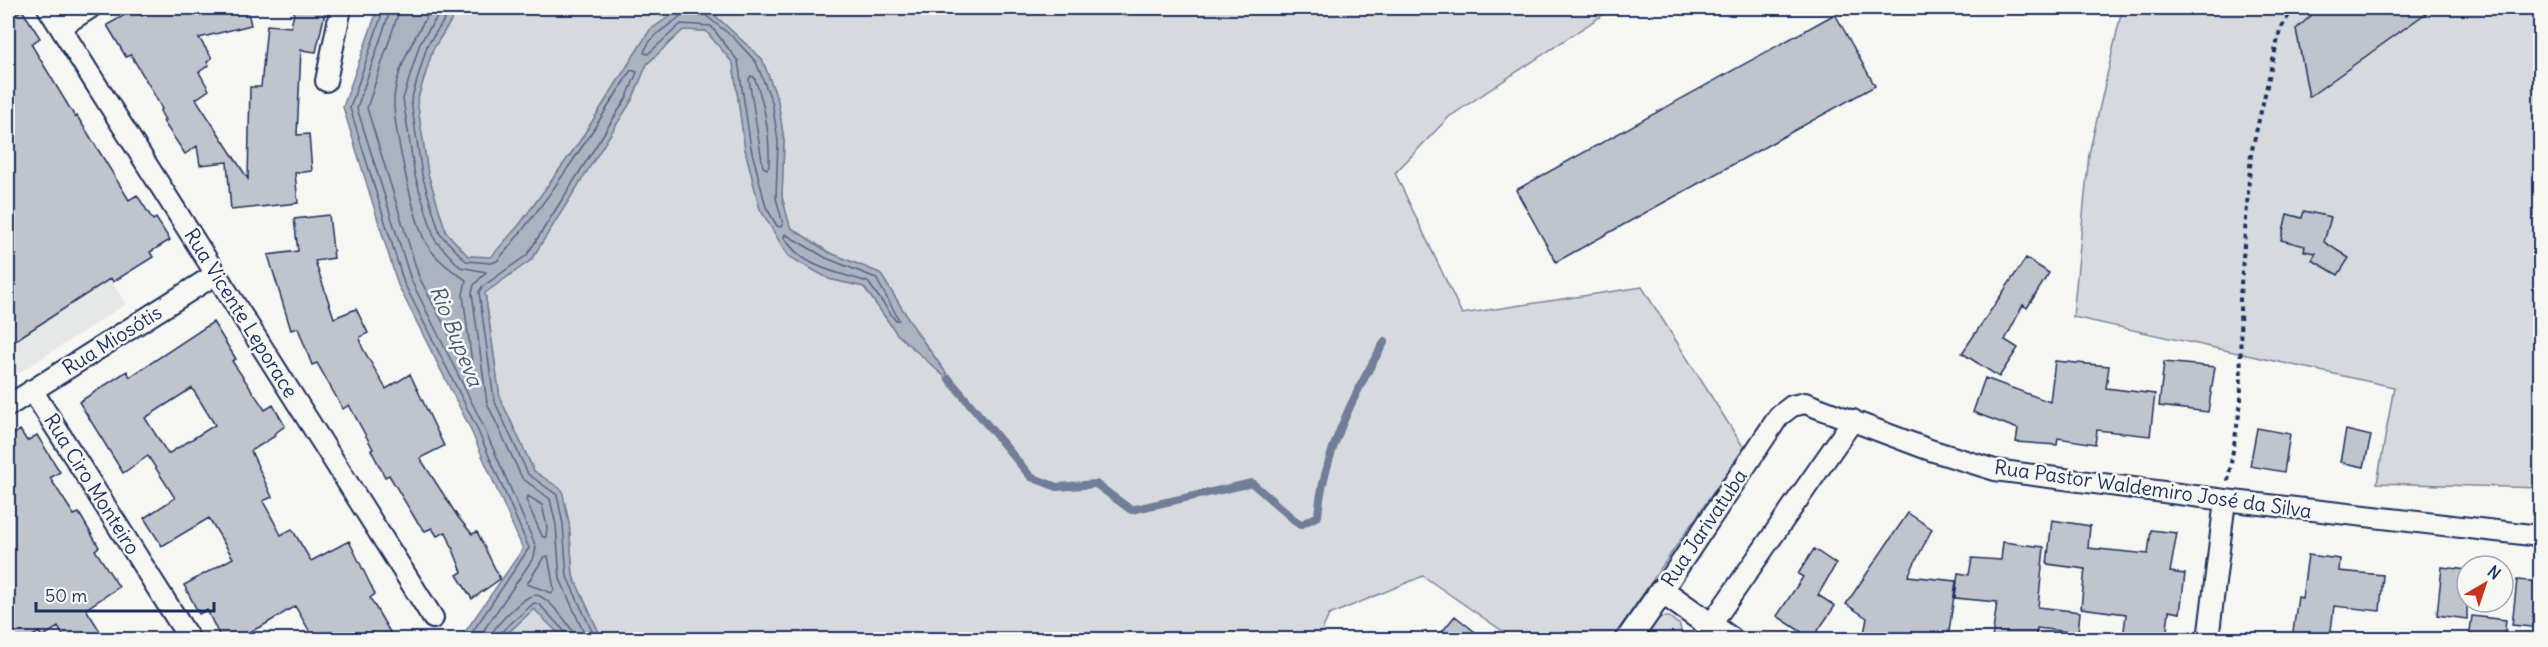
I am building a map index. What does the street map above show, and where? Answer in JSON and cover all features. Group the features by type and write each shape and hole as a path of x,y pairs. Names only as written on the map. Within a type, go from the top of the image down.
{"street":[{"name":"Rua Vicente Leporace","path":"48,8 433,618"},
{"path":"60,27 90,8"},
{"path":"326,81 341,8"},
{"name":"Rua Miosótis","path":"8,406 216,274"},
{"name":"Rua Ciro Monteiro","path":"32,390 190,639"},
{"name":"Rua Pastor Waldemiro José da Silva","path":"1779,416 1792,406 1805,403 1930,450 1995,470 2225,500 2541,536"},
{"name":"Rua Jarivatuba","path":"1628,639 1779,416"},
{"path":"1705,633 1852,420"},
{"path":"2208,639 2225,500"},
{"path":"1662,591 1705,633 1731,639"}],"path":[{"path":"2225,500 2241,402 2240,297 2251,154 2280,30 2293,8"}],"shaded area":[{"path":"459,8 682,8 650,30 578,144 520,224 492,257 468,256 446,232 428,174 417,101 433,49"},
{"path":"686,8 1613,8 1449,117 1395,173 1462,314 1642,287 1744,448 1612,639 1514,639 1423,576 1329,615 1318,639 602,639 573,576 569,523 562,491 534,471 500,398 485,292 531,260 632,100 647,64 683,30 706,31 733,63 745,149 760,209 829,279 864,287 897,334 954,384 918,334 880,273 828,252 790,227 782,197 784,141 778,101 762,59 710,11"},
{"path":"2114,8 2540,8 2540,488 2377,483 2394,387 2073,317 2089,154 2121,14"},
{"path":"8,123 126,304 8,380"},
{"path":"534,608 564,639 501,640"},
{"path":"1669,617 1680,625 1682,639 1642,640 1655,620"}],"water":[{"name":"Rio Bupeva","path":"378,8 459,8 433,49 417,101 428,174 446,232 468,256 491,257 520,224 578,144 650,30 682,8 710,11 762,59 778,101 784,141 782,197 790,227 828,252 880,273 918,334 956,387 897,334 864,287 829,279 788,256 760,209 745,149 733,63 706,31 683,30 647,64 632,100 531,260 485,293 500,398 534,471 562,490 569,523 573,576 602,639 564,639 534,609 501,639 460,639 523,549 469,426 398,285 343,107"}],"building":[{"path":"137,8 142,16 155,8 247,8 251,25 199,38 212,58 207,62 209,65 199,72 209,90 196,99 248,179 250,87 261,87 267,25 291,27 295,8 326,8 316,52 301,50 297,135 309,134 312,171 295,173 298,203 231,210 227,162 200,165 197,146 185,154 163,121 165,120 160,111 162,109 131,55 126,57 107,25"},
{"path":"2320,8 2433,8 2309,97 2296,29"},
{"path":"22,10 40,38 31,44 75,117 77,116 129,200 137,195 153,220 156,218 170,240 150,252 153,257 113,282 111,278 8,345 8,19"},
{"path":"1835,14 1875,86 1556,262 1516,190"},
{"path":"2304,211 2331,217 2324,242 2349,258 2338,275 2312,260 2316,253 2304,251 2305,246 2281,240 2287,214 2302,218"},
{"path":"329,215 334,258 315,261 334,318 356,309 368,333 360,337 362,347 386,389 410,374 444,446 420,458 458,517 472,534 477,532 500,579 472,599 457,575 462,572 446,532 437,536 432,528 425,531 416,520 389,475 385,477 349,405 343,409 317,363 312,365 298,328 291,330 268,255 298,251 294,219"},
{"path":"2026,258 2049,273 2027,308 2023,305 2005,340 2018,348 1999,377 1962,353"},
{"path":"213,322 236,359 232,361 265,410 273,405 285,426 274,434 275,436 251,451 272,497 263,501 281,535 292,529 311,561 349,541 375,594 370,598 394,639 314,639 295,606 264,625 234,639 221,639 207,610 199,614 184,585 233,558 209,518 162,546 144,518 175,498 148,456 123,473 79,402 127,371 130,377","holes":["192,388 215,425 168,454 145,418"]},
{"path":"2055,361 2109,366 2106,388 2155,394 2150,436 2097,430 2095,444 2058,438 2057,445 2016,442 2018,429 1973,412 1985,378 2050,402"},
{"path":"2164,362 2215,367 2208,412 2159,406"},
{"path":"2257,428 2290,434 2284,472 2250,466"},
{"path":"20,430 27,441 37,435 60,472 50,478 74,515 79,513 99,547 95,550 119,587 86,609 105,639 65,639 58,627 42,637 39,632 28,639 8,639 8,439"},
{"path":"2346,430 2371,436 2364,467 2340,462"},
{"path":"1908,513 1932,529 1908,576 1956,581 1948,639 1863,639 1867,618 1846,604"},
{"path":"2052,520 2090,526 2088,548 2148,554 2151,530 2177,533 2170,572 2185,574 2180,613 2169,611 2166,639 2123,639 2126,614 2081,608 2085,569 2047,564"},
{"path":"2003,542 2044,547 2038,607 2080,612 2078,633 2037,628 2035,639 1992,639 1997,602 1955,598 1958,573 1969,575 1972,558 2001,560"},
{"path":"1814,549 1836,564 1818,595 1835,606 1812,639 1777,616 1803,577 1798,574"},
{"path":"2308,555 2340,559 2339,571 2383,575 2380,611 2334,606 2330,639 2292,639 2298,597 2302,598"},
{"path":"2442,567 2455,569 2455,614 2467,614 2467,619 2437,615"},
{"path":"2517,580 2541,582 2541,628 2512,625"},
{"path":"1455,616 1484,639 1436,639"},
{"path":"2472,616 2506,620 2504,639 2469,639"}],"waterway":[{"path":"949,379 1031,477 1057,487 1096,484 1131,510 1252,483 1300,525 1318,516 1326,470 1333,448 1351,404 1385,341"}]}
